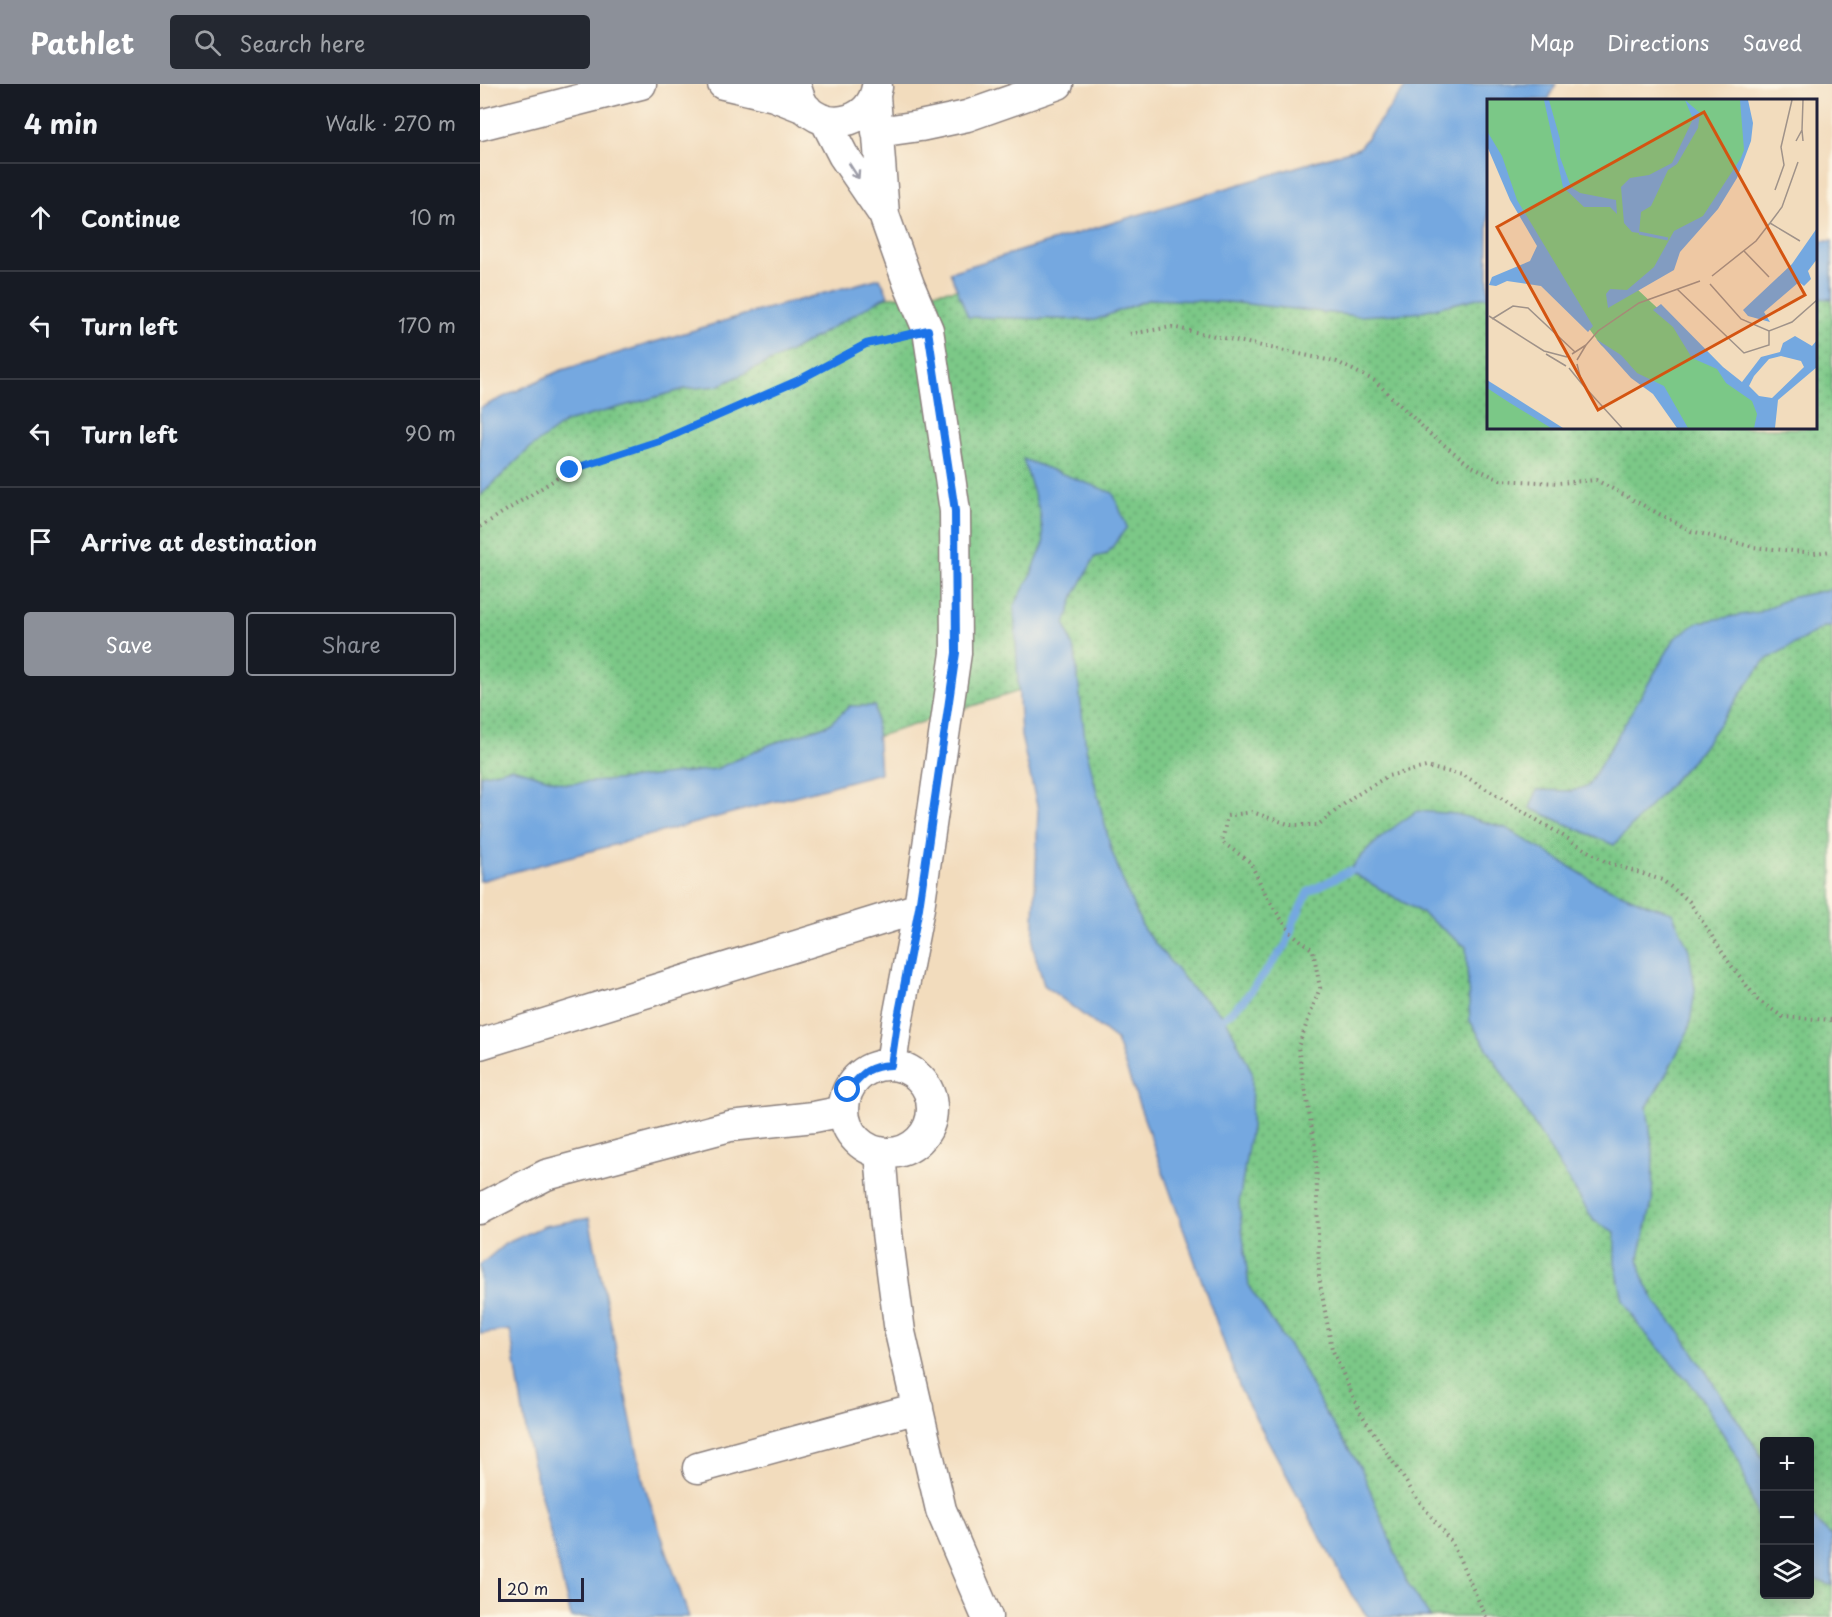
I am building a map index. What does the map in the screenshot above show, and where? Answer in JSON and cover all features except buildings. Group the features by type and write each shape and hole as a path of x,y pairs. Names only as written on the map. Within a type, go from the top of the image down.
{"street":[{"path":"480,125 641,84"},
{"path":"723,84 809,104 843,122 867,110 877,90"},
{"path":"877,132 967,116 1058,84"},
{"path":"877,90 877,132 884,215"},
{"path":"809,104 884,215 928,330 955,511 956,653 919,908 891,1065"},
{"path":"480,1044 919,908"},
{"path":"891,1065 906,1068 916,1074 929,1092 932,1111 929,1125 912,1146 896,1152 880,1152 863,1145 850,1130 844,1111 848,1090 863,1072 877,1066 891,1065"},
{"path":"480,1209 546,1175 730,1126 814,1117 844,1111"},
{"path":"880,1152 886,1225 900,1332 941,1510 987,1617"},
{"path":"698,1468 918,1408"}],"path":[{"path":"1130,334 1172,327 1337,362 1375,381 1438,441 1470,465 1500,480 1558,483 1596,480 1691,531 1753,547 1814,552 1832,551"},
{"path":"480,527 570,470 662,440 797,381 866,344 928,330"},
{"path":"1486,1617 1452,1543 1418,1500 1360,1412 1332,1349 1319,1278 1316,1154 1298,1047 1320,988 1313,950 1290,932 1268,898 1250,862 1222,842 1227,816 1252,812 1291,825 1318,825 1353,797 1388,776 1426,767 1463,775 1606,862 1662,880 1689,901 1730,964 1758,1000 1783,1017 1832,1020"}],"green space":[{"path":"1817,264 1832,264 1832,1617 1397,1617 1231,1304 1044,683 480,864 480,443 837,303 1097,273 1487,268 1487,429 1817,429"}],"water":[{"path":"1408,84 1556,84 1548,99 1487,99 1487,297 1414,313 1358,316 1229,302 1150,299 1095,320 968,317 950,272 1359,148"},
{"path":"1817,241 1832,241 1832,299 1817,298"},
{"path":"880,278 888,295 790,352 718,386 685,389 566,422 529,449 480,496 480,408 559,371 744,315"},
{"path":"1023,459 1113,493 1127,527 1107,554 1095,557 1074,596 1065,624 1075,653 1086,748 1111,849 1144,930 1192,988 1225,1017 1252,1072 1251,1127 1239,1203 1249,1287 1299,1361 1323,1409 1361,1468 1407,1582 1430,1617 1368,1617 1354,1599 1241,1391 1116,1040 1044,985 1033,948 1038,810 1021,736 1014,606 1030,577 1044,543 1040,513"},
{"path":"1832,589 1832,627 1824,627 1764,661 1697,755 1614,845 1530,808 1537,790 1572,791 1588,786 1675,638 1699,622 1759,612 1789,598"},
{"path":"850,706 875,706 880,773 480,881 480,775 512,768 566,784 716,769 771,744 828,725"},
{"path":"1417,811 1456,814 1506,828 1595,882 1649,905 1672,912 1689,950 1695,990 1689,1029 1647,1107 1653,1152 1652,1203 1639,1257 1642,1276 1656,1303 1681,1334 1760,1454 1760,1525 1739,1460 1697,1391 1639,1326 1623,1300 1615,1263 1615,1232 1594,1221 1470,1021 1466,947 1420,912 1349,871 1380,838"},
{"path":"589,1218 644,1484 689,1617 571,1617 528,1443 510,1330 480,1334 480,1265 505,1244 544,1226"},
{"path":"1814,1519 1832,1537 1832,1586 1814,1579"}],"waterway":[{"path":"1225,1017 1244,1000 1286,945 1294,921 1308,892 1349,871"}],"route":[{"path":"570,470 662,440 797,381 866,344 928,330 955,511 956,653 919,908 891,1065 877,1066 863,1072 848,1090"}]}
